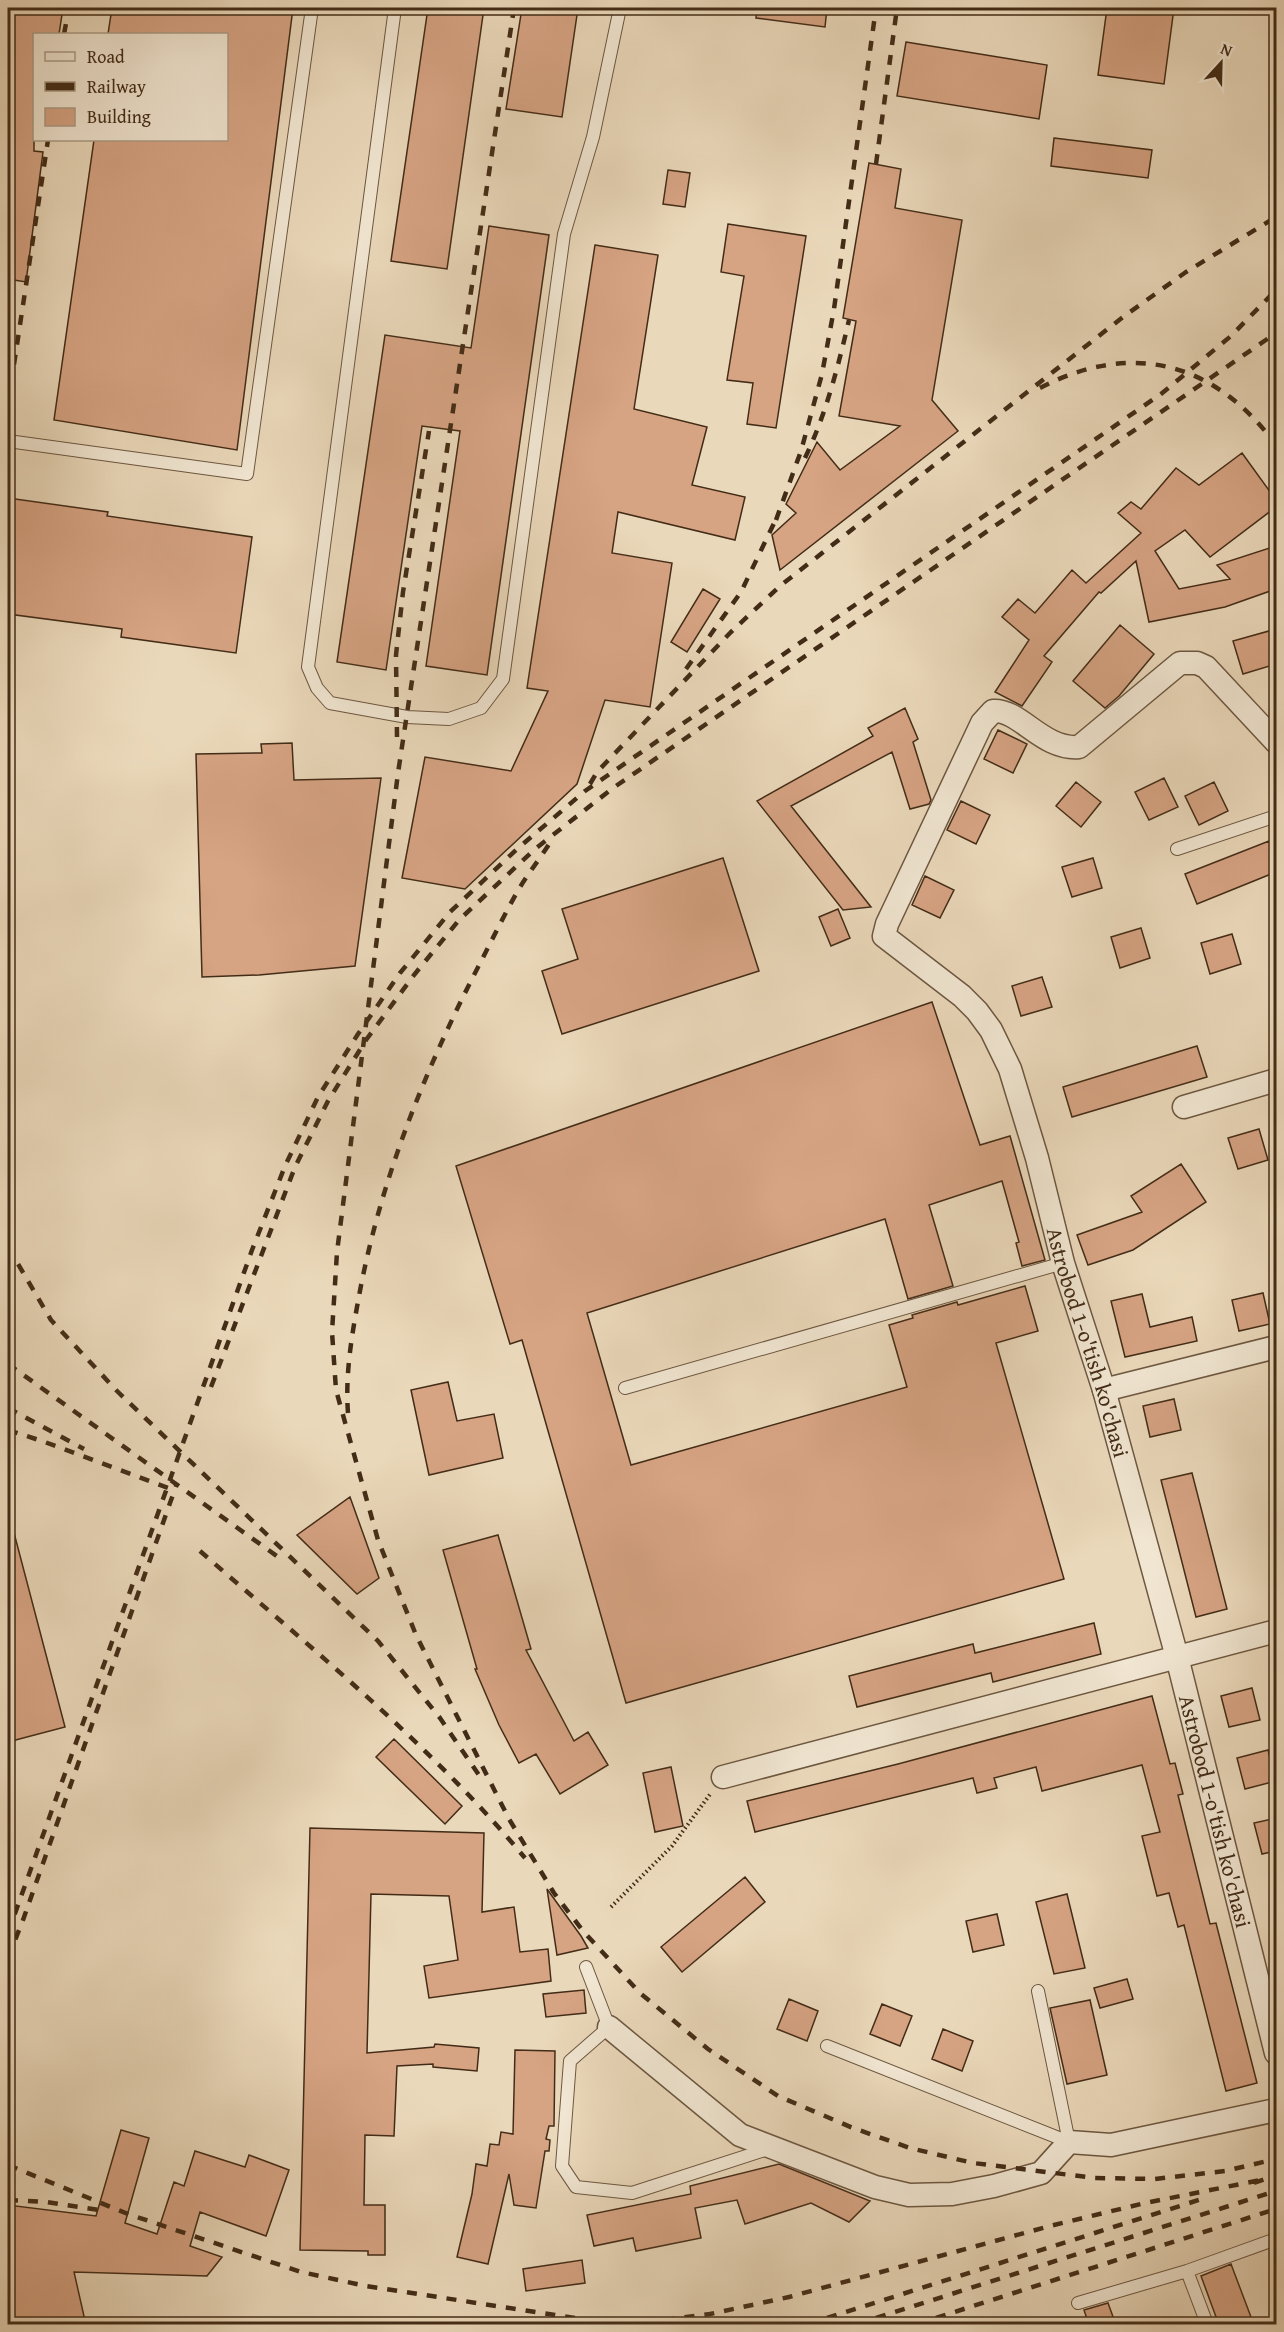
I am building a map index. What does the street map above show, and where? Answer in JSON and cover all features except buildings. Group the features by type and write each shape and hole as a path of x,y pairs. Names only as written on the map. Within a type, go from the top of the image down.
{"street":[{"name":"Astrobod 1-o'tish ko'chasi","path":"1276,742 1206,667 1190,662 1180,663 1080,747 1062,747 1005,712 993,711 982,723 887,924 884,936 978,1011 991,1030 1014,1080 1037,1158 1063,1263 1104,1390 1177,1657 1276,2053"},
{"path":"1184,1107 1276,1080"},
{"path":"1104,1390 1276,1347"},
{"path":"723,1777 1276,1631"},
{"path":"609,2027 740,2135 875,2187 909,2195 952,2194 994,2186 1041,2172 1069,2142 1111,2145 1276,2110"}],"lane":[{"path":"8,441 247,474 312,8"},
{"path":"396,8 308,667 317,688 330,703 406,717 449,719 481,708 503,679 564,234 593,137 620,8"},
{"path":"1177,849 1276,816"},
{"path":"625,1388 1063,1263"},
{"path":"586,1967 609,2027 570,2061 562,2166 576,2187 632,2193 773,2148"},
{"path":"1038,1991 1069,2142"},
{"path":"827,2046 1069,2142"},
{"path":"1078,2303 1187,2271 1276,2239"},
{"path":"1187,2271 1207,2325"}],"path":[{"path":"611,1907 672,1846 723,1777"}],"railway":[{"path":"64,33 69,8"},
{"path":"514,8 398,773 337,1252 332,1332 336,1390 378,1540 416,1635 509,1819 554,1893 583,1931 640,1993 708,2049 778,2096 853,2128 910,2148 973,2163 1095,2178 1155,2179 1225,2171 1276,2159"},
{"path":"776,520 801,451 822,374 834,309 876,8"},
{"path":"876,164 897,8"},
{"path":"8,404 48,141"},
{"path":"590,784 597,772 731,632 780,586 1123,317 1186,272 1276,217"},
{"path":"8,1933 252,1250 285,1166 318,1097 400,973 450,912 516,850 585,791 1161,394 1231,336 1276,290"},
{"path":"805,458 836,373 849,320"},
{"path":"211,1387 295,1167 328,1101 366,1040 414,975 459,920 535,849 613,788 1276,333"},
{"path":"1040,388 1074,373 1107,365 1139,363 1170,367 1199,378 1226,394 1252,417 1276,445"},
{"path":"397,737 396,655 403,592 429,431"},
{"path":"686,669 741,592 778,515"},
{"path":"348,1413 348,1369 359,1296 379,1213 405,1131 437,1052 474,975 516,894 551,841"},
{"path":"8,1247 51,1320 117,1391 378,1641 440,1718 479,1775"},
{"path":"8,1364 281,1559"},
{"path":"8,1408 84,1449"},
{"path":"8,1430 171,1489"},
{"path":"8,1958 176,1486"},
{"path":"200,1551 369,1698 450,1776 525,1858"},
{"path":"8,2165 128,2214 301,2272 366,2286 581,2319 649,2322 710,2314 789,2297 1050,2226 1145,2203 1261,2180"},
{"path":"1254,2183 1276,2175"},
{"path":"857,2324 1276,2191"},
{"path":"808,2324 1205,2198"},
{"path":"8,2200 46,2202 106,2211"},
{"path":"917,2324 1276,2209"}]}
